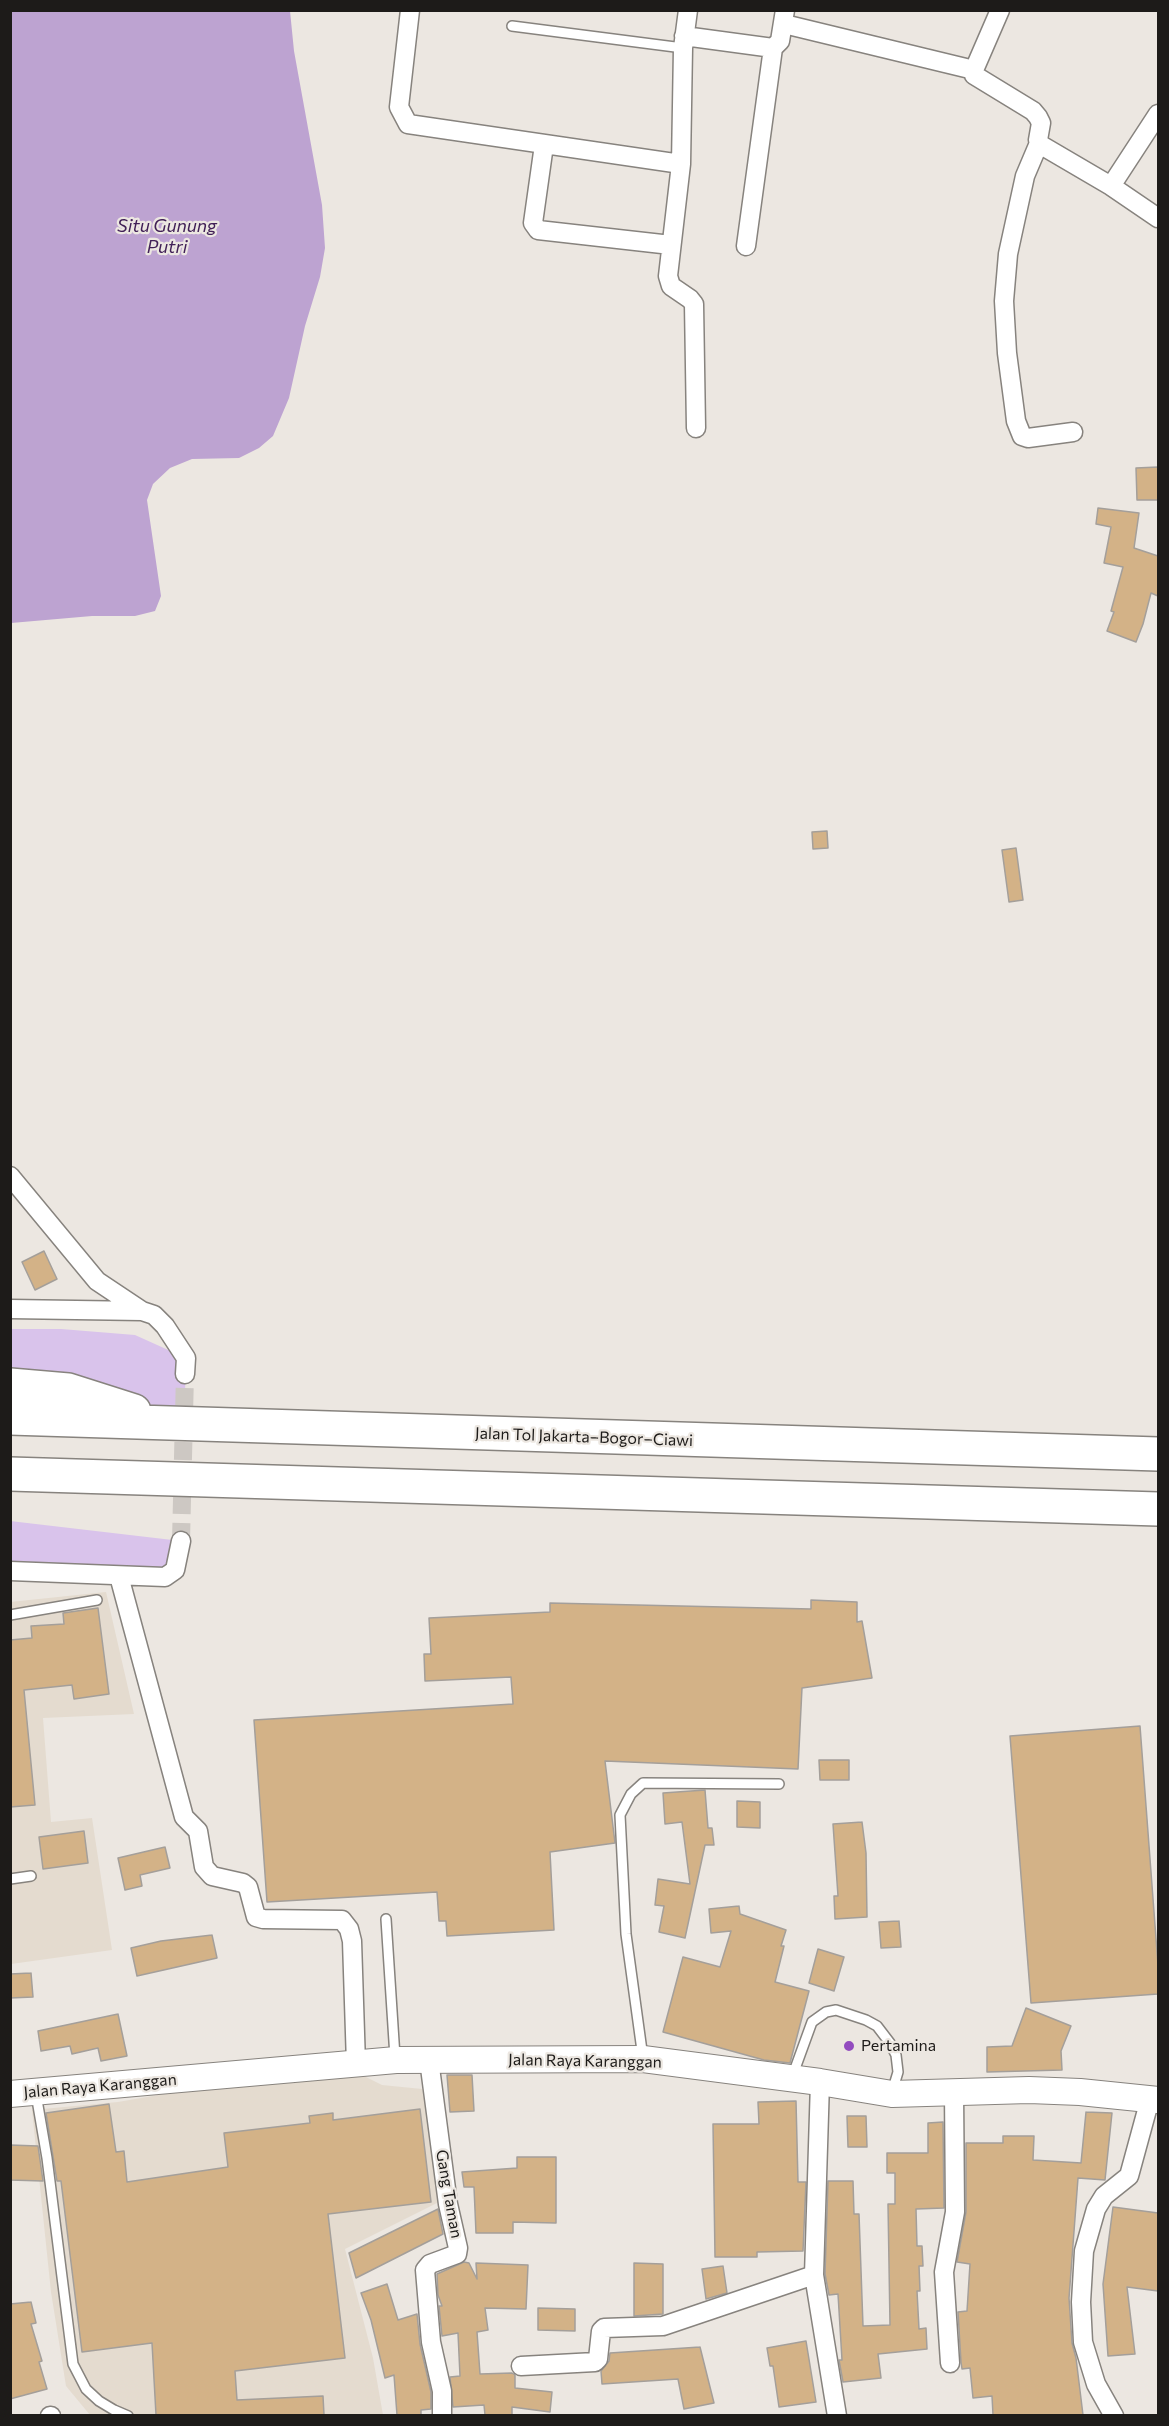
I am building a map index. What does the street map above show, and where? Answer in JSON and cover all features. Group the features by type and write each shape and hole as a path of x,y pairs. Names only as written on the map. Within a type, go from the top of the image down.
{"highway":[{"path":"10,1385 68,1390 172,1424"},
{"name":"Jalan Tol Jakarta–Bogor–Ciawi","path":"10,1418 1158,1455"},
{"path":"10,1474 1158,1509"}],"street":[{"path":"410,10 399,107 408,124 681,164"},
{"path":"688,10 683,42 681,164 668,281 694,304 696,428"},
{"path":"1000,10 974,70 974,75 1033,111 1041,123 1039,143 1025,176 1008,254 1004,301 1007,353 1016,421 1022,436 1028,438 1073,432"},
{"path":"746,246 773,48 780,41 785,17 974,70"},
{"path":"683,42 773,48"},
{"path":"1111,186 1158,114"},
{"path":"1039,143 1111,186 1158,218"},
{"path":"544,145 533,223 538,230 671,245"},
{"path":"10,1176 97,1281 142,1311 154,1315 177,1342 186,1358 185,1374"},
{"path":"10,1309 142,1311"},
{"path":"10,1570 165,1577 171,1575 175,1570 181,1540"},
{"path":"119,1576 184,1817 198,1831 204,1867 212,1876 243,1883 248,1887 256,1917 342,1920 348,1929 352,1941 356,2064"},
{"name":"Jalan Raya Karanggan","path":"10,2094 396,2060 643,2059 820,2082 892,2094 1029,2090 1080,2092 1154,2100"},
{"name":"Gang Taman","path":"429,2060 448,2204 458,2248 457,2254 430,2264 425,2270 430,2342 442,2391 442,2415"},
{"path":"820,2082 814,2275 837,2415"},
{"path":"950,2363 944,2272 955,2212 954,2092"},
{"path":"1114,2415 1096,2384 1083,2342 1081,2302 1084,2251 1096,2209 1104,2196 1129,2176 1154,2100"},
{"path":"521,2366 595,2362 598,2359 601,2331 604,2328 663,2326 814,2275"}],"lane":[{"path":"512,26 683,42"},
{"path":"10,1615 97,1600"},
{"path":"643,2059 627,1934 620,1815 631,1794 643,1782 779,1784"},
{"path":"10,1879 32,1876"},
{"path":"386,1919 396,2060"},
{"path":"792,2079 812,2022 826,2012 836,2010 866,2019 876,2026 891,2043 896,2055 898,2072 892,2094"},
{"path":"36,2092 47,2158 73,2364 86,2389 99,2401 128,2415"}],"shaded area":[{"path":"11,1329 61,1329 135,1335 186,1358 184,1425 11,1418"},
{"path":"10,1521 181,1541 175,1570 11,1571"},
{"path":"106,1592 134,1714 43,1718 51,1822 92,1818 112,1950 11,1964 10,1602"},
{"path":"364,2076 382,2085 422,2089 427,2107 441,2201 345,2249 373,2358 383,2415 90,2415 66,2386 51,2292 32,2110 118,2102 187,2090 315,2077"}],"water":[{"name":"Situ Gunung Putri","path":"10,11 290,11 294,51 322,205 325,248 320,277 305,326 289,398 273,436 259,448 239,458 192,459 170,468 153,484 147,500 161,596 155,611 135,616 92,616 11,623"}],"building":[{"path":"1158,467 1158,500 1137,500 1136,468"},
{"path":"1098,508 1139,513 1134,548 1158,556 1158,596 1151,593 1136,642 1107,631 1114,612 1111,611 1123,567 1104,563 1111,527 1096,524"},
{"path":"827,831 828,848 813,849 812,832"},
{"path":"1016,848 1023,900 1009,902 1002,850"},
{"path":"44,1251 57,1279 35,1290 22,1262"},
{"path":"811,1600 857,1602 857,1622 862,1621 872,1678 802,1688 798,1769 605,1761 615,1843 550,1852 554,1930 447,1936 446,1921 439,1921 437,1892 267,1902 254,1720 513,1704 511,1677 425,1681 424,1654 431,1654 429,1618 550,1612 550,1603 811,1609"},
{"path":"98,1608 109,1694 74,1699 72,1685 24,1690 35,1805 10,1807 10,1640 32,1638 31,1626 64,1624 63,1613"},
{"path":"1140,1726 1158,1965 1158,1994 1031,2003 1010,1736"},
{"path":"819,1760 849,1760 849,1780 820,1780"},
{"path":"705,1790 708,1828 712,1828 714,1845 705,1845 685,1938 659,1932 664,1906 655,1905 658,1879 690,1884 682,1822 665,1824 663,1793"},
{"path":"737,1801 760,1802 760,1828 737,1827"},
{"path":"862,1822 866,1853 867,1917 835,1919 834,1896 838,1896 833,1824"},
{"path":"84,1831 88,1863 43,1869 39,1837"},
{"path":"165,1847 170,1868 140,1875 142,1886 125,1890 118,1858"},
{"path":"739,1906 740,1914 786,1930 775,1982 809,1991 790,2063 764,2060 663,2032 683,1957 720,1967 731,1931 711,1933 709,1909"},
{"path":"899,1921 901,1947 881,1948 879,1922"},
{"path":"212,1935 217,1958 137,1976 131,1948 161,1941"},
{"path":"818,1949 844,1957 834,1991 809,1983"},
{"path":"31,1973 33,1997 10,1998 10,1974"},
{"path":"1026,2008 1071,2026 1061,2051 1062,2070 987,2072 987,2047 1012,2046"},
{"path":"118,2014 127,2056 101,2061 98,2048 72,2054 70,2046 41,2051 38,2031"},
{"path":"447,2075 472,2075 474,2111 450,2112"},
{"path":"796,2101 798,2182 806,2182 803,2251 757,2252 757,2257 715,2257 713,2124 759,2124 758,2102"},
{"path":"109,2104 116,2152 124,2151 127,2182 228,2167 224,2133 310,2123 309,2116 333,2113 333,2120 420,2109 431,2202 328,2214 345,2358 235,2371 237,2400 323,2396 324,2415 156,2415 152,2343 82,2352 61,2181 57,2181 46,2113"},
{"path":"1086,2112 1112,2113 1105,2180 1078,2178 1069,2298 1072,2343 1083,2415 993,2415 992,2396 973,2398 970,2368 962,2369 961,2362 958,2312 967,2311 970,2264 957,2262 966,2212 966,2143 1003,2143 1003,2136 1034,2136 1033,2160 1081,2163"},
{"path":"847,2116 866,2116 867,2147 848,2147"},
{"path":"943,2122 944,2208 916,2209 917,2246 922,2246 923,2266 919,2266 920,2291 917,2291 919,2329 926,2328 927,2349 878,2354 881,2378 843,2382 839,2360 842,2360 838,2294 829,2295 825,2274 828,2181 853,2181 854,2214 859,2214 863,2326 890,2325 888,2204 895,2204 895,2173 887,2173 887,2153 928,2153 928,2123"},
{"path":"10,2145 38,2146 43,2181 10,2180"},
{"path":"517,2157 556,2157 556,2223 513,2222 513,2233 476,2233 474,2187 464,2187 462,2172 517,2168"},
{"path":"1113,2207 1158,2213 1158,2291 1127,2287 1135,2354 1108,2356 1103,2284"},
{"path":"438,2209 443,2234 356,2278 349,2253"},
{"path":"464,2262 469,2263 477,2279 476,2263 528,2265 526,2309 485,2308 488,2330 477,2332 480,2374 512,2373 515,2375 515,2388 552,2392 550,2412 512,2407 512,2415 485,2415 484,2405 453,2407 450,2377 460,2376 458,2333 442,2336 439,2306 442,2306 438,2295 437,2274"},
{"path":"634,2263 663,2264 663,2314 634,2316"},
{"path":"723,2266 727,2293 706,2299 702,2269"},
{"path":"387,2284 398,2320 417,2314 420,2344 431,2392 431,2409 421,2410 421,2415 397,2415 394,2375 385,2378 371,2320 361,2293"},
{"path":"31,2302 36,2323 31,2324 42,2361 39,2362 47,2389 10,2399 10,2304"},
{"path":"538,2308 575,2309 575,2331 538,2330"},
{"path":"806,2341 816,2402 779,2407 773,2366 770,2366 767,2348"},
{"path":"700,2347 714,2403 684,2409 678,2379 602,2384 601,2371 609,2361 610,2353"}],"tunnel":[{"path":"181,1541 185,1374"}],"place":[{"name":"Pertamina","path":"849,2046"}]}
